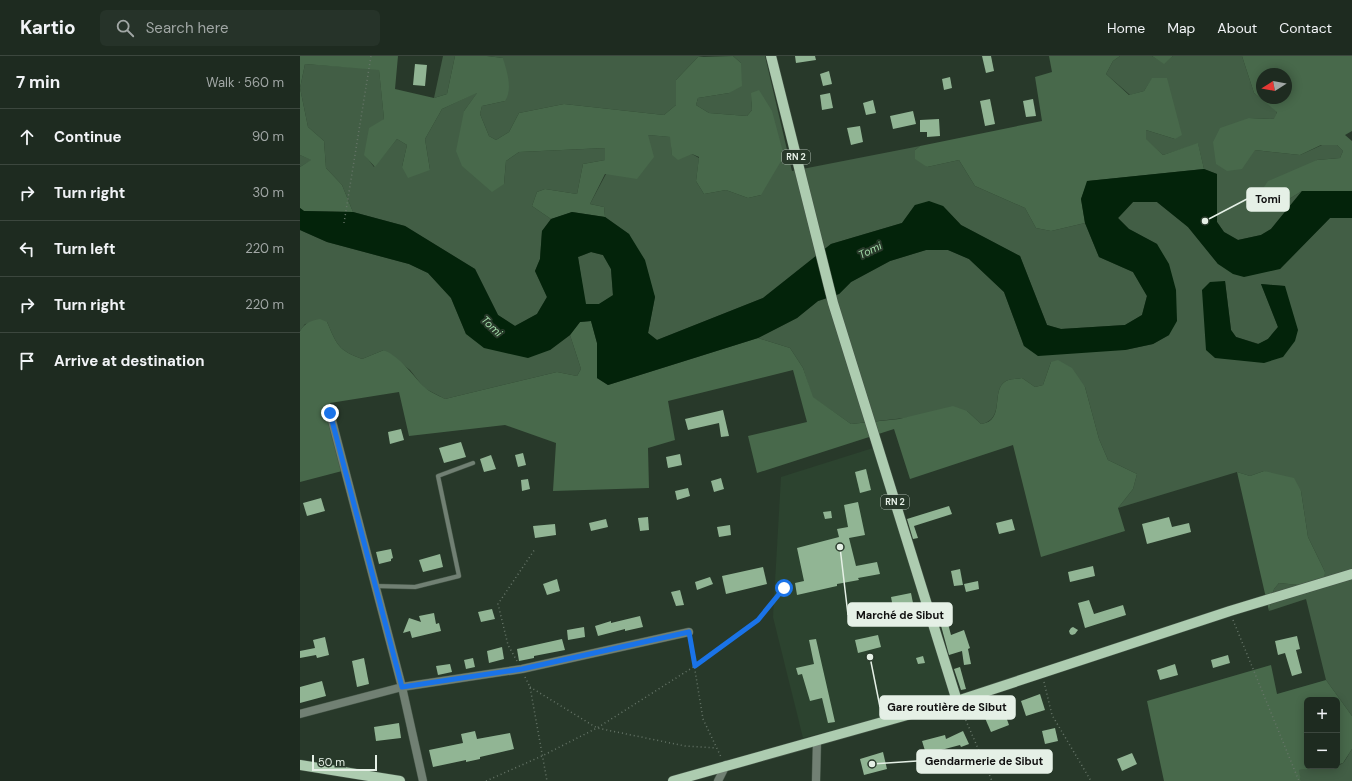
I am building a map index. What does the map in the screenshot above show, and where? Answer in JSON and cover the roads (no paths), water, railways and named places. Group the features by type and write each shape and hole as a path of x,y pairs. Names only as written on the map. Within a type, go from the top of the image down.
{"main road":[{"name":"RN 2","path":"771,56 833,303 957,701"},
{"path":"673,781 957,701 1230,611 1352,574"},
{"path":"300,765 400,781"}],"street":[{"path":"330,413 402,687 423,781"},
{"path":"300,714 402,687 522,669 689,632"},
{"path":"816,781 817,741"},
{"path":"718,781 726,765"}],"lane":[{"path":"376,586 415,587 459,576 438,476 473,463"}],"water":[{"path":"1204,169 1217,174 1217,222 1224,232 1238,240 1261,235 1271,229 1302,191 1352,191 1352,218 1330,218 1280,269 1244,277 1233,274 1218,264 1188,227 1157,202 1133,202 1118,218 1129,229 1157,244 1169,264 1176,290 1177,321 1169,335 1153,344 1125,350 1038,356 1024,346 1004,292 969,259 948,250 926,250 890,261 851,282 839,294 818,301 797,318 758,338 608,385 597,378 597,343 591,321 580,322 570,335 550,350 528,358 484,348 466,334 451,298 428,273 409,264 327,242 300,230 300,208 304,211 353,212 405,226 475,269 498,315 515,326 537,314 547,297 535,271 540,259 542,231 551,219 572,212 605,217 629,234 645,260 655,297 648,333 657,340 763,298 831,244 902,223 915,205 929,201 943,206 961,225 1020,256 1047,325 1061,329 1125,325 1142,315 1147,296 1133,272 1099,257 1085,223 1081,199 1087,181","holes":["591,252 603,255 611,269 613,295 599,304 586,304 578,257"]},
{"path":"1225,281 1231,330 1236,337 1258,344 1268,339 1278,327 1261,284 1285,286 1298,330 1295,341 1283,357 1264,363 1215,358 1206,350 1202,290 1210,282"}],"place":[{"name":"Tomi","path":"1205,221"},
{"name":"Marché de Sibut","path":"840,547"},
{"name":"Gare routière de Sibut","path":"870,657"},
{"name":"Gendarmerie de Sibut","path":"872,764"}]}
